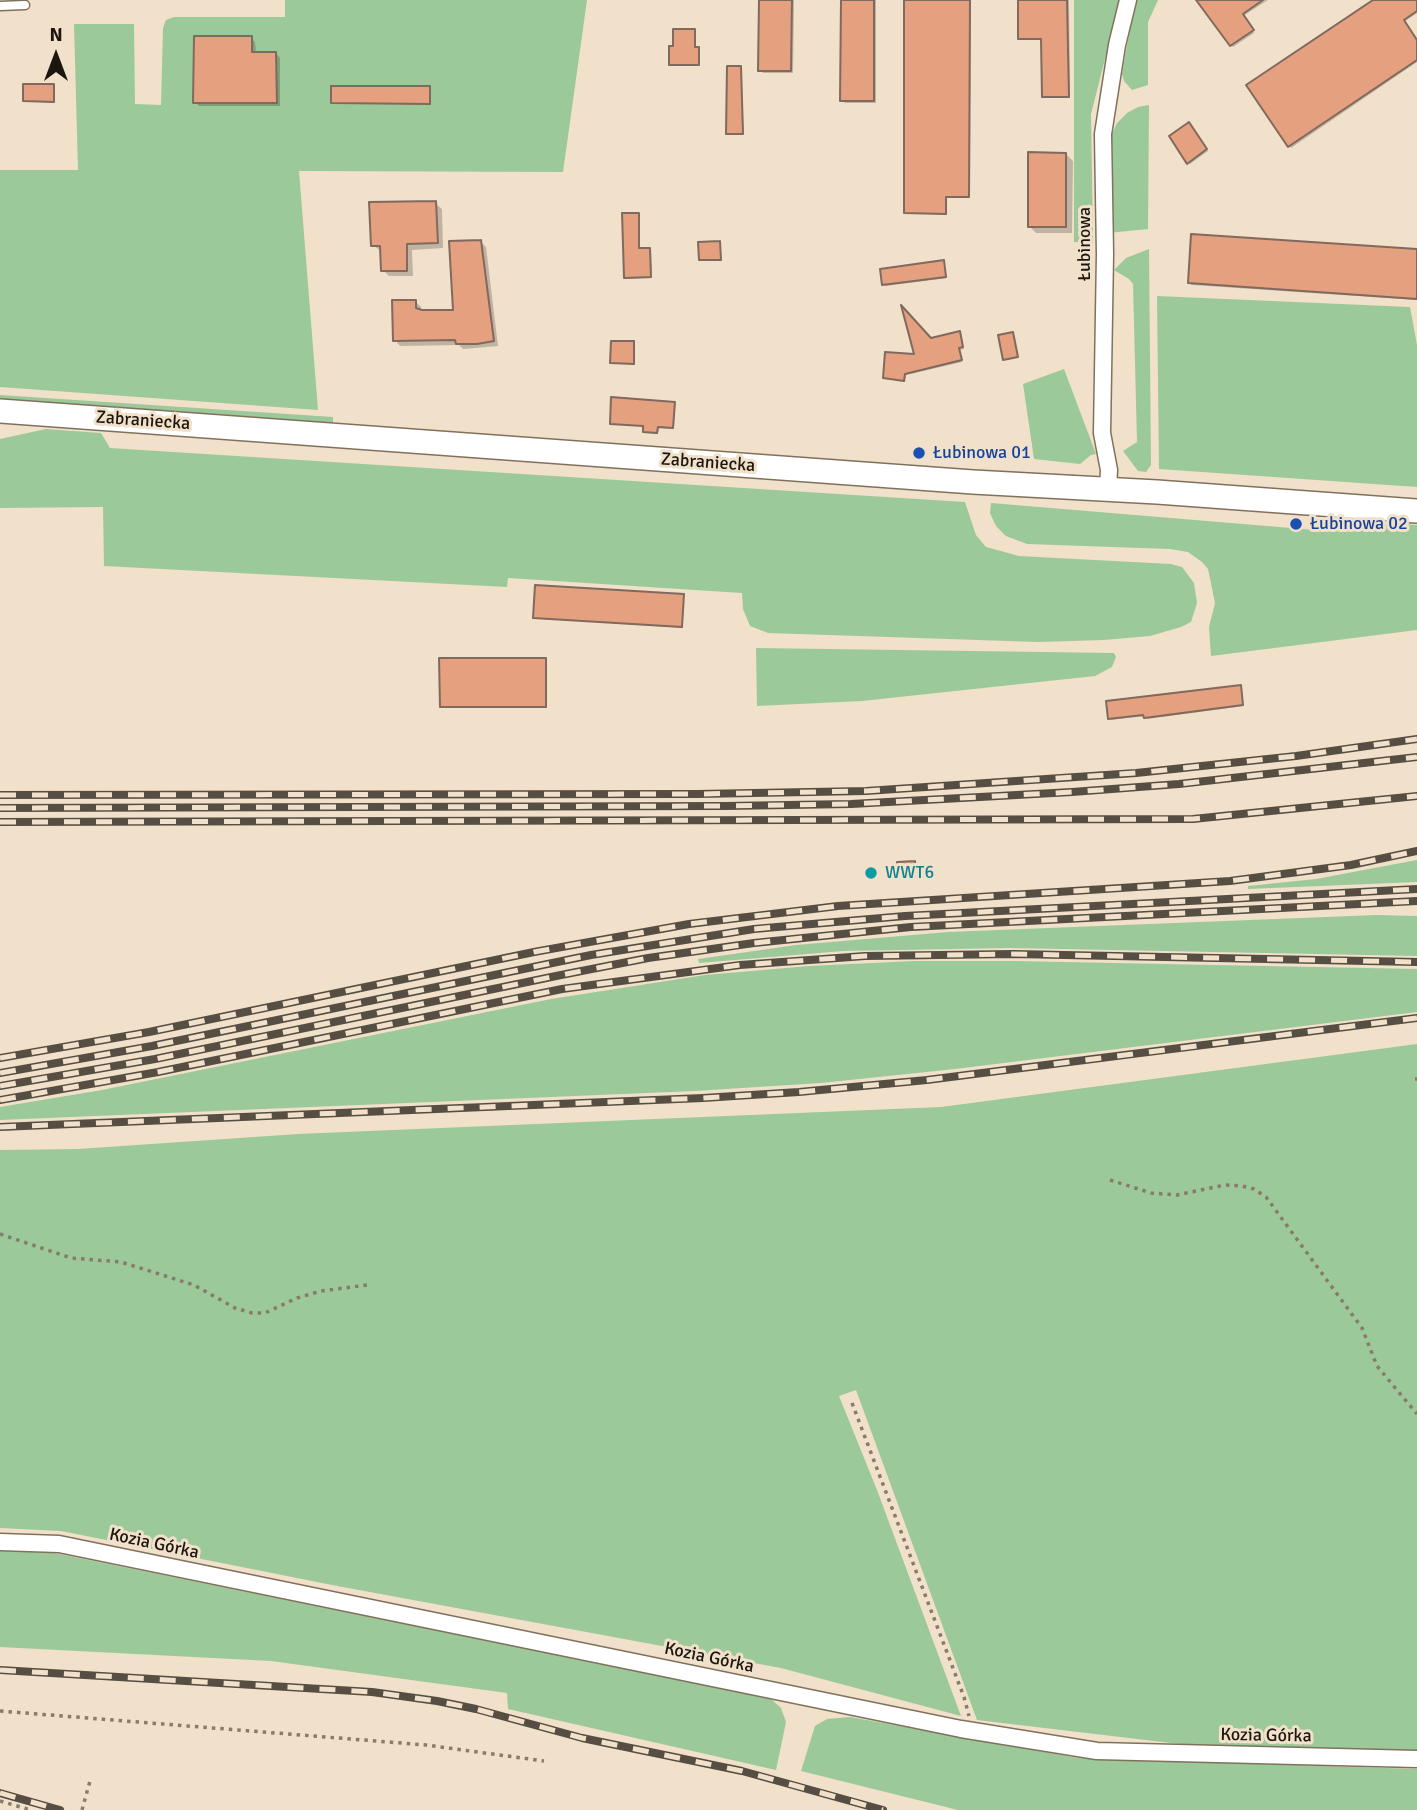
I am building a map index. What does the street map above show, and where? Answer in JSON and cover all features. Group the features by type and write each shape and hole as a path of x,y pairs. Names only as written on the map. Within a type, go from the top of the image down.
{"main road":[{"name":"Zabraniecka","path":"0,411 973,482 1417,511"}],"street":[{"name":"Łubinowa","path":"1108,489 1109,470 1102,433 1105,254 1102,134 1117,45 1128,0"},
{"name":"Kozia Górka","path":"0,1542 59,1544 973,1731 1097,1751 1417,1759"}],"lane":[{"path":"0,6 24,5"}],"path":[{"path":"1110,1180 1152,1193 1178,1195 1225,1185 1254,1189 1266,1197 1362,1328 1383,1375 1417,1414"},
{"path":"0,1234 71,1258 121,1262 194,1284 235,1308 252,1313 265,1313 297,1298 321,1291 367,1284"},
{"path":"852,1403 964,1697 973,1731"},
{"path":"0,1711 426,1745 544,1760"},
{"path":"82,1810 90,1781"},
{"path":"0,1801 31,1810"}],"green space":[{"path":"285,0 587,0 563,172 299,171 318,410 0,387 0,170 78,170 74,24 134,24 135,104 161,105 163,28 166,20 174,17 285,17"},
{"path":"1074,0 1120,0 1091,114 1093,243 1074,242"},
{"path":"1135,0 1158,0 1148,22 1148,85 1132,90 1122,74"},
{"path":"1149,105 1148,229 1108,233 1111,136 1117,123 1127,113"},
{"path":"1149,249 1151,465 1146,472 1138,471 1123,451 1137,442 1133,284 1114,270 1126,258"},
{"path":"1157,296 1410,307 1417,345 1417,487 1159,469"},
{"path":"1064,369 1096,454 1080,464 1034,459 1023,384"},
{"path":"0,395 333,417 333,423 0,400"},
{"path":"46,429 101,433 110,448 965,502 976,535 986,547 1019,556 1171,564 1182,567 1194,583 1197,603 1191,622 1181,627 1150,636 1104,640 1038,642 768,633 750,626 743,609 742,593 508,578 507,587 104,566 103,507 0,508 0,439"},
{"path":"991,503 1327,531 1334,523 1417,525 1417,630 1211,656 1209,627 1215,603 1208,569 1188,552 1170,549 1027,544 1006,536 996,526 990,513"},
{"path":"756,648 1114,653 1116,657 1112,667 1095,676 862,701 757,706"},
{"path":"1417,860 1417,882 1248,889 1248,886 1316,879"},
{"path":"1376,915 1417,916 1417,956 1010,948 843,951 699,963 698,959 796,945 948,932"},
{"path":"914,961 1417,969 1417,1012 821,1083 695,1091 0,1120 0,1107 102,1090 551,999 705,975"},
{"path":"1417,1044 1417,1751 1188,1745 977,1720 856,1390 839,1396 961,1716 781,1668 332,1585 61,1531 0,1528 0,1150 78,1149 298,1134 941,1107"},
{"path":"0,1551 49,1552 770,1698 781,1708 786,1722 776,1770 508,1709 507,1693 271,1661 0,1647"},
{"path":"850,1717 1078,1758 1417,1769 1417,1810 958,1810 801,1771 815,1726 827,1719"}],"building":[{"path":"759,0 792,0 791,71 758,71"},
{"path":"841,0 874,0 874,101 840,101"},
{"path":"904,0 970,0 969,197 946,197 946,214 904,213"},
{"path":"1018,0 1067,0 1069,97 1042,97 1041,39 1018,39"},
{"path":"1196,0 1263,0 1243,14 1254,30 1230,46"},
{"path":"1373,0 1417,0 1417,11 1404,20 1417,40 1417,60 1288,147 1246,85"},
{"path":"673,29 695,29 699,65 669,65"},
{"path":"194,36 252,36 252,52 276,52 277,103 193,103"},
{"path":"727,66 741,66 743,134 726,134"},
{"path":"23,84 54,84 54,102 23,101"},
{"path":"331,86 430,86 430,104 331,103"},
{"path":"1189,122 1207,149 1187,164 1169,136"},
{"path":"1028,152 1066,153 1066,227 1028,227"},
{"path":"436,201 438,243 407,244 407,271 381,271 380,246 371,246 369,202"},
{"path":"622,213 639,213 639,248 650,248 651,277 624,278"},
{"path":"1191,234 1417,249 1417,299 1188,283"},
{"path":"481,240 494,341 456,344 455,340 393,341 392,300 416,300 416,308 422,310 453,310 449,241"},
{"path":"720,241 721,260 699,260 698,242"},
{"path":"944,260 946,277 882,285 880,269"},
{"path":"901,305 931,338 960,331 963,347 959,348 962,360 905,374 904,381 883,378 885,352 914,354"},
{"path":"1013,332 1018,357 1003,360 998,335"},
{"path":"611,341 634,341 634,364 610,363"},
{"path":"611,397 675,402 673,428 658,427 657,433 643,432 643,426 610,424"},
{"path":"535,585 684,594 682,627 533,618"},
{"path":"439,658 546,658 546,707 440,707"},
{"path":"1241,685 1243,705 1144,718 1143,715 1108,719 1106,701"},
{"path":"915,861 916,876 899,877 897,862"}],"railway":[{"path":"0,795 697,794 866,791 1136,773 1296,756 1417,739"},
{"path":"0,808 851,804 1179,784 1417,757"},
{"path":"0,822 1193,819 1417,796"},
{"path":"0,1058 149,1032 534,952 689,924 838,906 1230,881 1351,865 1417,851"},
{"path":"0,1073 152,1046 591,955 754,929 905,916 1417,889"},
{"path":"0,1086 155,1059 648,958 754,943 911,927 1417,901"},
{"path":"0,1100 158,1072 562,989 740,965 865,956 1014,954 1417,962"},
{"path":"0,1127 799,1092 927,1080 1417,1018"},
{"path":"0,1670 372,1692 437,1701 582,1738 742,1771 883,1810"},
{"path":"0,1793 60,1810"}],"place":[{"name":"Łubinowa 01","path":"919,453"},
{"name":"Łubinowa 02","path":"1296,524"},
{"name":"WWT6","path":"871,873"}]}
